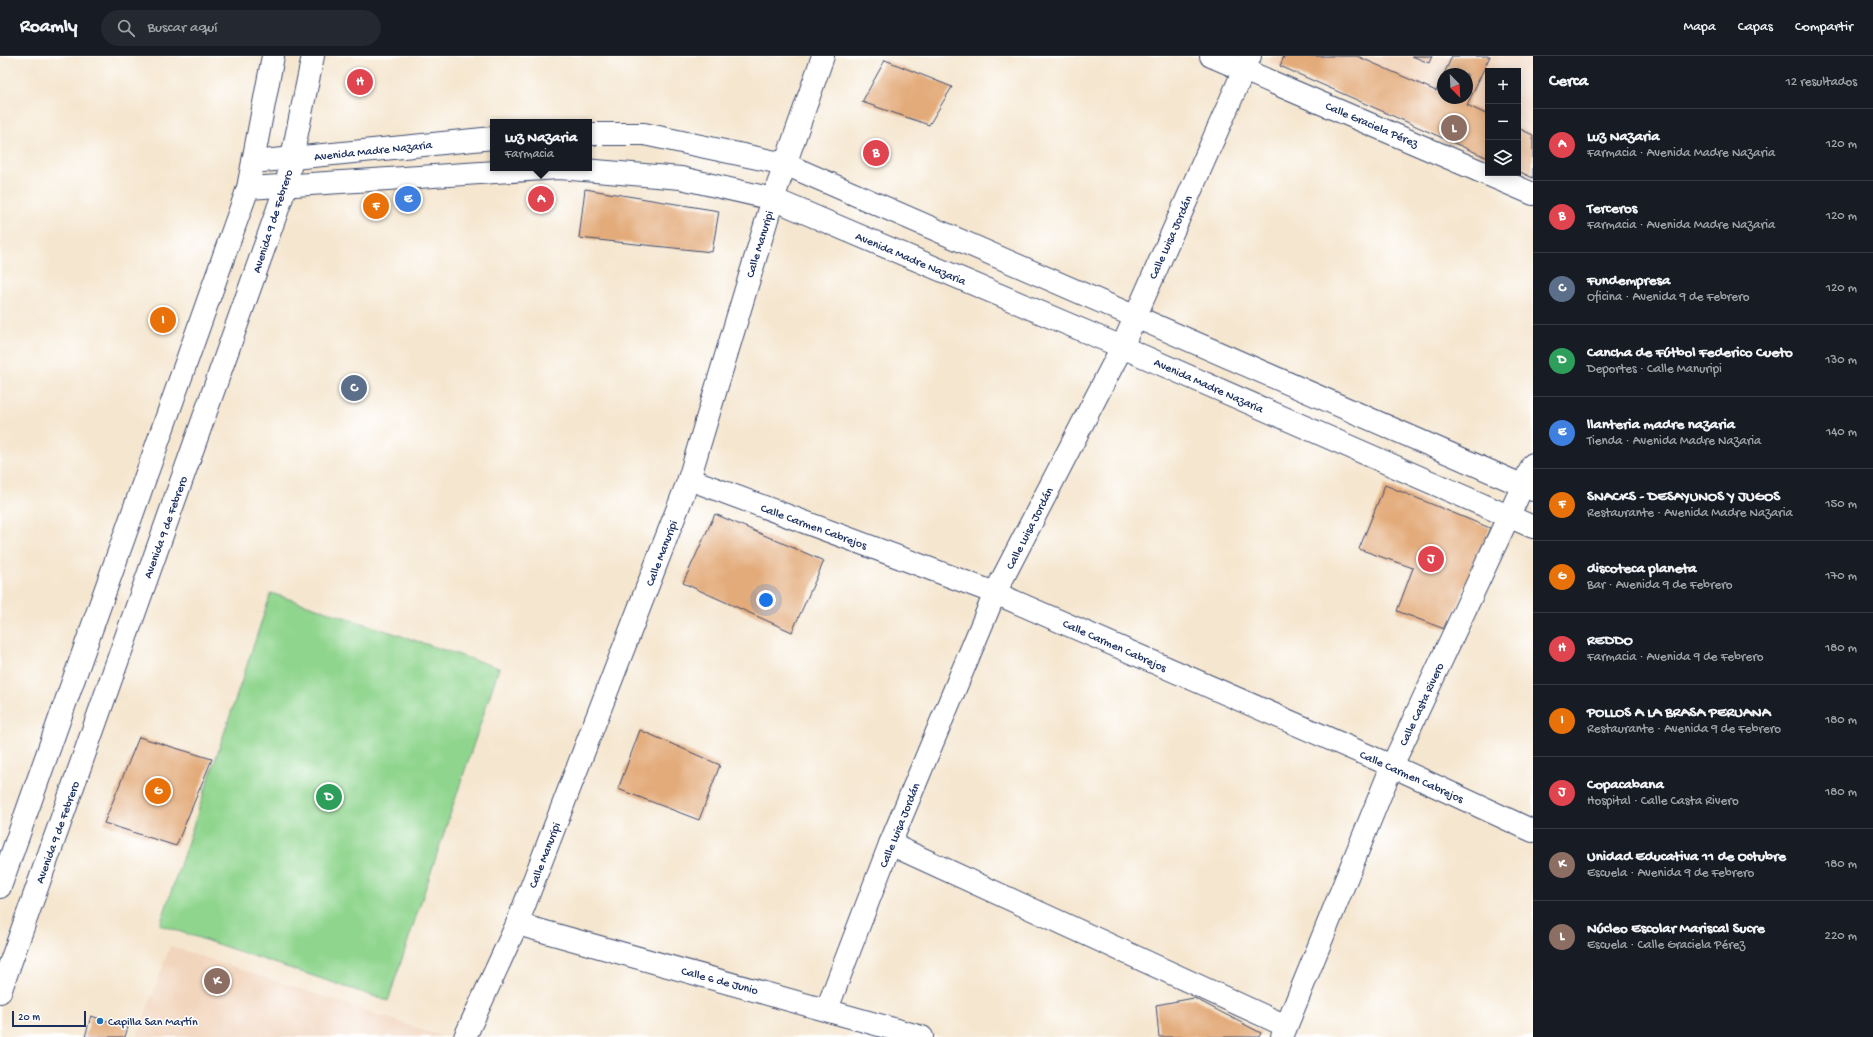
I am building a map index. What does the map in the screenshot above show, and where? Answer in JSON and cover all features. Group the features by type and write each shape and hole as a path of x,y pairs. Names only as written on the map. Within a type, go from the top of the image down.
{"main road":[{"path":"0,887 248,188 274,56"},
{"name":"Avenida 9 de Febrero","path":"0,992 286,186 313,56"},
{"name":"Calle Manuripi","path":"465,1037 517,924 689,480 773,199 823,56"},
{"name":"Calle Graciela Pérez","path":"1211,56 1247,62 1533,194"},
{"name":"Calle Luisa Jordán","path":"827,1009 890,844 995,593 1122,347 1247,62"},
{"path":"592,134 644,134 785,164 1528,488"},
{"name":"Avenida Madre Nazaria","path":"253,162 490,138"},
{"name":"Avenida Madre Nazaria","path":"248,188 514,171"},
{"name":"Avenida Madre Nazaria","path":"592,171 681,178 773,199 1122,347 1533,528"},
{"name":"Calle Casta Rivero","path":"1284,1032 1392,766 1509,517 1528,488 1533,464"},
{"name":"Calle Carmen Cabrejos","path":"689,480 995,593 1392,766 1533,832"},
{"path":"890,844 1284,1032"},
{"name":"Calle 6 de Junio","path":"517,924 827,1009 922,1037"}],"shaded area":[{"path":"1272,56 1533,56 1533,178 1521,172 1521,68 1485,68 1485,157 1270,62"},
{"path":"170,946 385,1017 443,1037 137,1037"}],"green space":[{"path":"271,593 499,668 388,1001 160,925"}],"building":[{"path":"1284,56 1357,56 1436,91 1437,89 1437,104 1467,104 1485,114 1485,157 1280,66"},
{"path":"1412,56 1432,56 1429,63"},
{"path":"1452,56 1490,56 1473,92 1473,68 1447,68"},
{"path":"885,60 952,87 929,125 862,102"},
{"path":"1521,129 1533,135 1533,178 1521,172"},
{"path":"585,189 719,211 712,252 579,238"},
{"path":"1385,485 1490,528 1447,630 1397,611 1413,568 1359,549"},
{"path":"715,514 824,561 792,632 683,583"},
{"path":"640,730 720,765 699,820 618,789"},
{"path":"139,737 212,759 176,846 104,823"},
{"path":"1194,998 1261,1033 1259,1037 1159,1037 1156,1005"},
{"name":"Capilla San Martín","path":"91,1016 128,1027 125,1037 85,1037"}],"place":[{"name":"REDDO","path":"360,82"},
{"name":"Núcleo Escolar Mariscal Sucre","path":"1454,128"},
{"name":"Terceros","path":"876,153"},
{"name":"llanteria madre nazaria","path":"408,199"},
{"name":"Luz Nazaria","path":"541,199"},
{"name":"SNACKS - DESAYUNOS Y JUGOS","path":"376,206"},
{"name":"POLLOS A LA BRASA PERUANA","path":"163,320"},
{"name":"Fundempresa","path":"354,388"},
{"name":"Copacabana","path":"1431,559"},
{"name":"discoteca planeta","path":"158,791"},
{"name":"Cancha de Fútbol Federico Cueto","path":"329,797"},
{"name":"Unidad Educativa 11 de Octubre","path":"217,981"},
{"name":"Capilla San Martín","path":"100,1021"}]}
